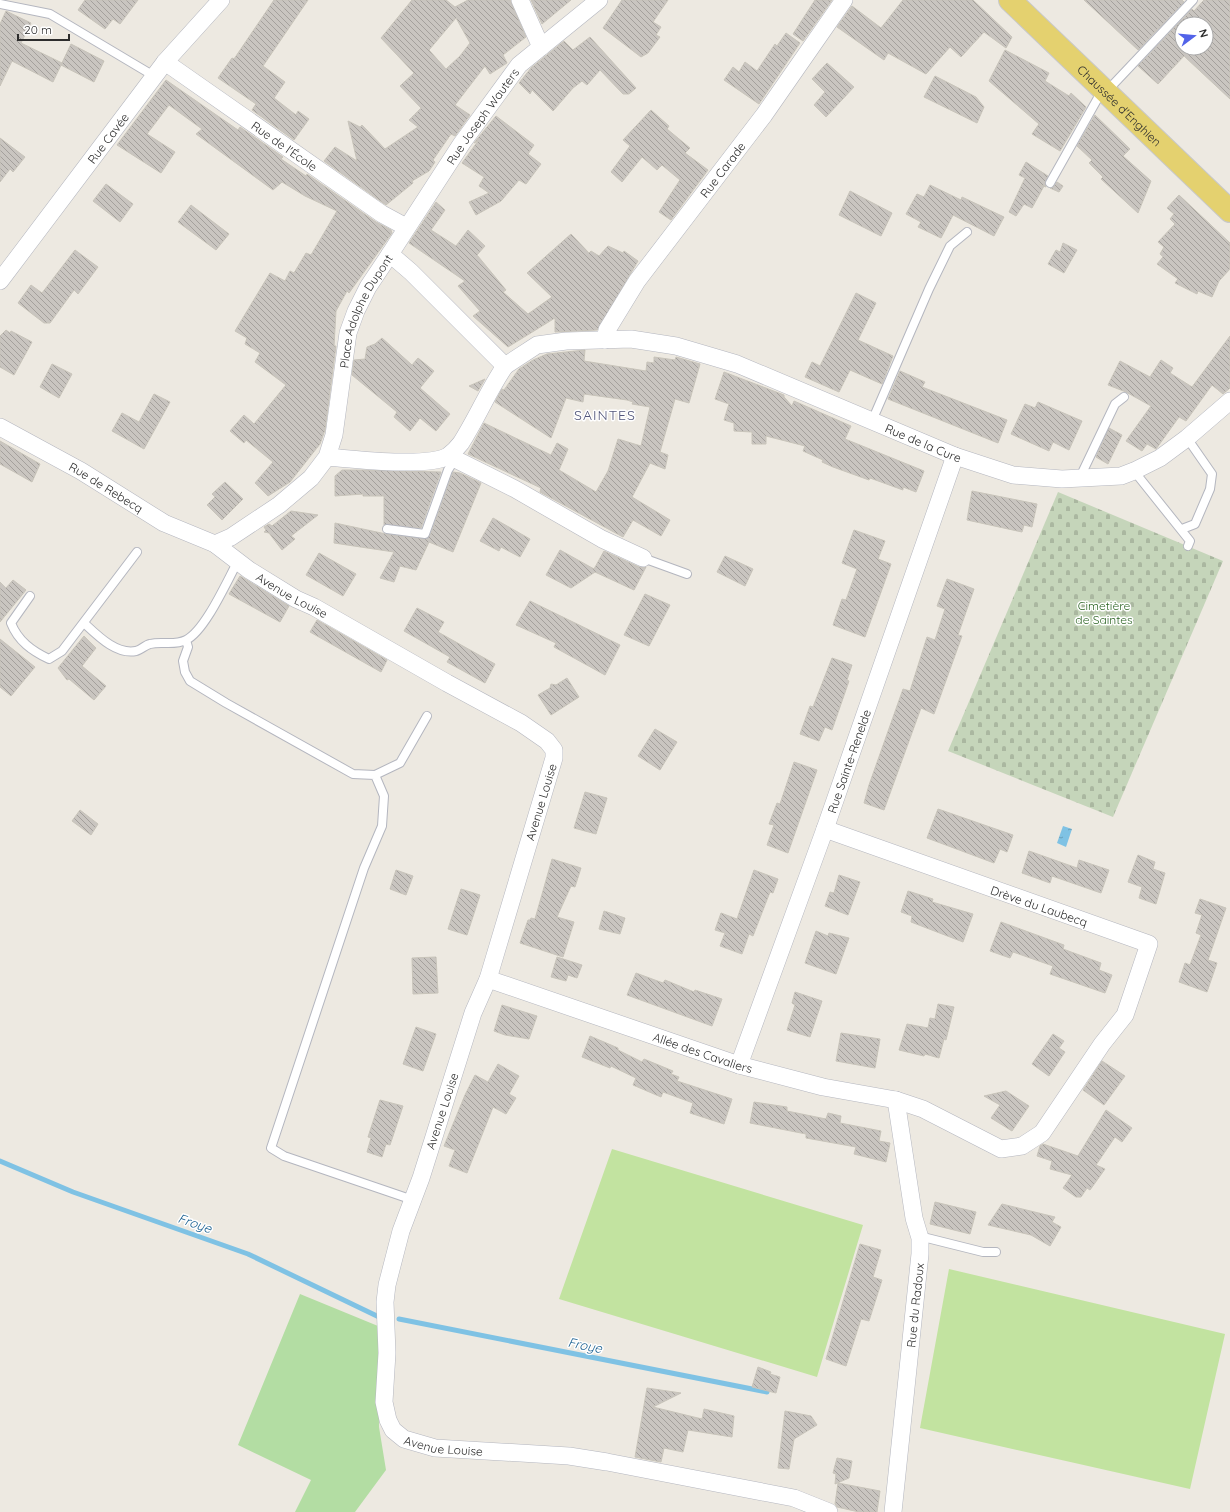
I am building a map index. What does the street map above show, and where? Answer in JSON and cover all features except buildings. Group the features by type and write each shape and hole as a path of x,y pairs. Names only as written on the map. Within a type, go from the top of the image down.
{"main road":[{"name":"Chaussée d'Enghien","path":"1010,0 1230,211"}],"street":[{"name":"Rue Cavée","path":"0,281 165,62 221,0"},
{"path":"520,0 541,47"},
{"name":"Rue Joseph Wauters","path":"390,254 406,227 462,143 518,65 599,0"},
{"name":"Rue Carade","path":"605,340 607,330 637,281 764,115 844,0"},
{"name":"Rue de l'École","path":"165,62 382,214 406,227"},
{"name":"Place Adolphe Dupont","path":"215,544 231,537 279,505 312,478 327,457 334,435 348,333 356,310 368,287 390,254 411,272 505,366"},
{"name":"Rue de la Cure","path":"605,340 631,339 676,346 737,364 955,456 1013,475 1062,479 1121,476 1160,458 1187,438 1230,401"},
{"path":"452,457 494,382 505,366 538,345 566,341 605,340"},
{"name":"Rue de Rebecq","path":"0,427 80,471 164,523 215,544"},
{"name":"Rue Sainte-Renelde","path":"738,1065 825,829 955,456"},
{"path":"327,457 418,462 452,457 515,489 602,539 643,558"},
{"name":"Avenue Louise","path":"215,544 296,599 314,607 447,683 521,723 547,741 554,750 554,758 488,979 473,1013 412,1200 400,1231 387,1285 385,1302 387,1353 384,1402 388,1420 393,1430 404,1439 435,1448 569,1456 607,1462 794,1498 829,1512"},
{"name":"Drève du Laubecq","path":"825,829 1149,944 1125,1015 1102,1044 1042,1133 1022,1146 1001,1149 923,1108"},
{"name":"Allée des Cavaliers","path":"488,979 738,1065 823,1087 896,1100 923,1108"},
{"name":"Rue du Radoux","path":"893,1512 920,1254 919,1236 914,1218 896,1100"}],"lane":[{"path":"1050,183 1105,90 1193,0"},
{"path":"0,4 50,14 154,76"},
{"path":"872,421 929,289 950,246 967,232"},
{"path":"1084,478 1083,471 1115,404 1124,397"},
{"path":"1182,529 1195,524 1210,489 1212,474 1187,438"},
{"path":"387,529 425,534 452,457"},
{"path":"1134,471 1190,540 1188,546"},
{"path":"30,596 11,623 15,634 34,652 49,659 62,651 137,552"},
{"path":"643,558 686,574"},
{"path":"84,623 103,642 123,649 136,651 150,644 170,644 186,640 200,630 238,561"},
{"path":"186,640 188,647 183,661 185,672 190,681 226,703 353,774 375,775 400,763 427,716"},
{"path":"375,775 384,796 382,826 364,868 271,1148 284,1156 412,1200"},
{"path":"919,1236 983,1252 996,1252"}],"green space":[{"name":"Cimetière de Saintes","path":"1058,492 1223,561 1113,817 948,751"},
{"path":"612,1149 863,1225 817,1377 559,1299"},
{"path":"949,1269 1225,1334 1190,1489 920,1428"},
{"path":"300,1294 378,1326 379,1427 386,1470 355,1512 295,1512 311,1480 238,1445"}],"water":[{"path":"1063,826 1072,829 1066,847 1057,843"}],"waterway":[{"name":"Froye","path":"0,1161 73,1192 248,1254 379,1317"},
{"name":"Froye","path":"399,1319 767,1392"}],"district":[{"name":"SAINTES","path":"605,415"}]}
